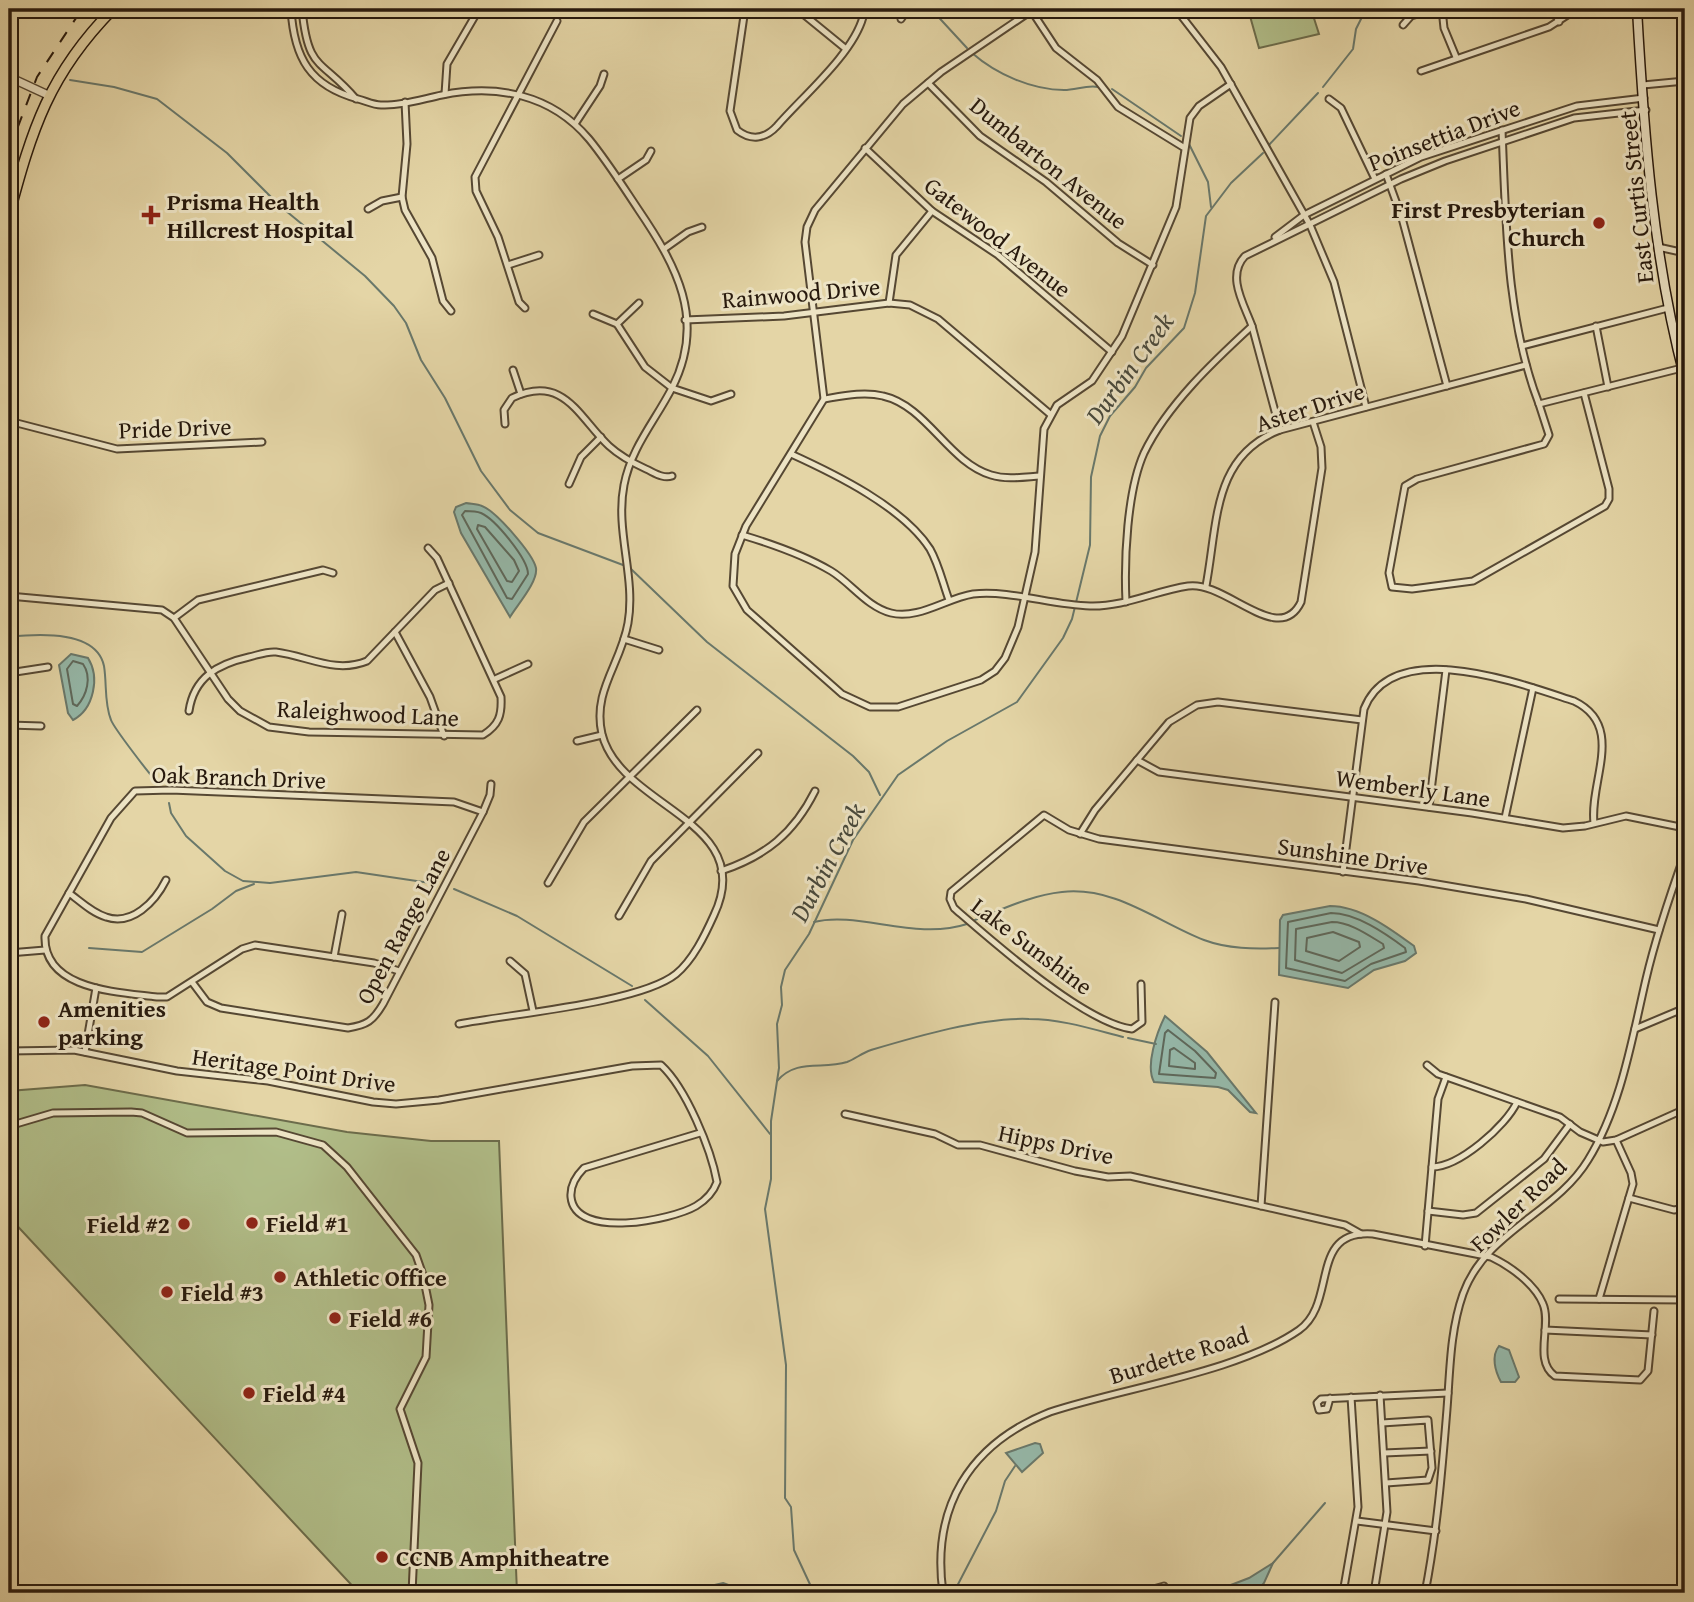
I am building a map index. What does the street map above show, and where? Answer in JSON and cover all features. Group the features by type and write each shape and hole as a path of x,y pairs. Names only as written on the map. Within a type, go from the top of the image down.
{"main road":[{"path":"9,215 25,153 48,95 81,44 113,9"},
{"name":"East Curtis Street","path":"1637,9 1658,247 1668,308 1681,344 1685,379"}],"street":[{"path":"291,9 298,52 307,68 344,97 378,105 487,90 517,94 545,104 575,124 618,179 664,249 681,282 685,320 684,353 672,388 629,461 622,503 630,602 624,639 601,694 603,735 612,756 628,778 707,839 721,871 721,891 715,914 687,962 668,979 634,993 459,1024"},
{"path":"302,9 305,40 312,56 356,99"},
{"path":"445,94 447,64 479,9"},
{"path":"745,9 730,113 735,128 746,136 760,137 771,132 846,49 860,28 863,17"},
{"path":"797,9 846,49"},
{"path":"901,19 908,9"},
{"path":"1176,9 1212,52 1310,225 1340,303 1366,407"},
{"path":"1403,24 1411,16 1436,9"},
{"path":"1442,9 1447,37 1456,57"},
{"path":"1553,9 1559,22"},
{"path":"1421,71 1559,22 1577,9"},
{"path":"1183,147 1118,107 1097,80 1056,48 1032,10 928,82 903,104 825,196 808,223 805,242 824,399 742,535 733,564 733,586 741,604 842,694 870,707 889,708 943,694 990,675 1009,651 1038,534 1041,442 1050,414 1064,398 1088,384 1129,323 1176,207 1183,147 1192,113 1231,84"},
{"path":"525,308 519,302 508,265 476,191 475,177 480,162 503,127 517,94 557,21"},
{"path":"575,124 600,86 604,74"},
{"path":"9,77 48,95"},
{"path":"1643,85 1685,80"},
{"name":"Dumbarton Avenue","path":"928,82 980,136 1046,182 1118,243 1153,265"},
{"name":"Poinsettia Drive","path":"1252,326 1237,285 1237,269 1245,256 1269,242 1304,215 1421,158 1502,130 1577,106 1644,98"},
{"path":"1329,99 1341,108 1376,179"},
{"path":"405,102 407,144 402,197 405,210 432,258 442,298 451,311"},
{"name":"Poinsettia Drive","path":"1269,242 1390,185 1502,141 1583,116 1646,110"},
{"path":"1502,130 1513,294 1526,365 1549,435 1544,444 1417,479 1405,486 1389,573 1392,587 1412,589 1473,582 1605,506 1609,499 1609,489 1584,393"},
{"name":"Gatewood Avenue","path":"865,148 932,211 998,255 1112,352"},
{"path":"618,179 646,160 651,151"},
{"path":"1386,174 1447,386"},
{"path":"368,209 382,201 402,197"},
{"path":"889,303 896,255 932,211"},
{"path":"664,249 688,232 702,227"},
{"path":"1658,247 1685,253"},
{"path":"508,265 539,255"},
{"path":"617,324 639,303"},
{"name":"Rainwood Drive","path":"685,320 814,312 889,303 910,305 933,315 1050,414"},
{"path":"1522,346 1668,308"},
{"path":"593,314 617,324 645,367 672,388 711,401 731,394"},
{"path":"1126,602 1132,506 1144,454 1211,362 1252,326 1280,430"},
{"path":"1596,326 1608,387"},
{"name":"Aster Drive","path":"1206,586 1231,468 1249,445 1280,430 1526,365"},
{"path":"1539,404 1682,368"},
{"path":"513,370 521,394"},
{"path":"505,424 506,407 521,394 543,392 565,399 579,409 601,437 629,461 663,477 672,476"},
{"path":"824,399 865,394 888,397 905,406 984,472 1002,477 1040,476"},
{"name":"Pride Drive","path":"9,421 117,449 262,442"},
{"path":"742,535 822,566 885,611 908,614 949,600 980,594 1080,606 1126,602 1184,586 1206,586 1222,592 1252,612 1270,618 1289,615 1300,606 1322,468 1321,447 1313,422"},
{"path":"569,484 581,457 601,437"},
{"path":"791,454 869,494 918,535 934,556 949,600"},
{"name":"Raleighwood Lane","path":"174,618 240,711 269,727 309,732 484,735 497,724 502,702 495,679 437,558 428,548"},
{"path":"9,596 150,608 174,618 198,600 323,570 333,572"},
{"path":"189,711 196,687 210,672 239,659 272,652 323,665 356,666 367,661 435,590 449,583"},
{"path":"395,632 430,697 444,736"},
{"path":"624,639 659,650"},
{"path":"495,679 528,664"},
{"path":"9,673 48,667"},
{"path":"1429,807 1446,670"},
{"path":"1343,872 1362,720 1370,695 1386,681 1410,672 1446,670 1482,674 1582,705 1601,731 1604,751 1592,798 1594,824"},
{"path":"1505,818 1533,688"},
{"path":"1080,834 1095,810 1175,717 1206,702 1362,720"},
{"path":"548,883 576,832 697,710"},
{"path":"9,725 41,726"},
{"path":"577,741 603,735"},
{"path":"619,916 651,861 758,753"},
{"name":"Wemberly Lane","path":"1137,760 1159,772 1429,807 1563,828 1626,816 1685,828"},
{"name":"Open Range Lane","path":"192,982 207,1002 220,1008 348,1028 366,1025 375,1019 483,812 491,784"},
{"name":"Oak Branch Drive","path":"45,950 45,936 111,818 126,798 135,792 147,789 454,802 483,812"},
{"path":"721,871 751,860 779,841 801,817 815,791"},
{"name":"Sunshine Drive","path":"1044,815 1080,834 1153,849 1343,872 1526,899 1659,930"},
{"name":"Lake Sunshine","path":"1044,815 957,885 950,894 951,904 1005,953 1068,998 1126,1028 1137,1027 1142,1022 1141,985"},
{"name":"Fowler Road","path":"1426,1593 1436,1531 1448,1393 1459,1308 1468,1283 1485,1257 1519,1224 1569,1183 1588,1160 1598,1141 1635,1029 1659,930 1685,853"},
{"path":"69,893 103,917 124,918 135,914 157,897 166,880"},
{"path":"334,957 342,914"},
{"path":"9,953 45,950 55,965 74,981 96,988 157,998 167,997 242,949 256,945 334,957 399,971"},
{"path":"510,961 525,974 533,1010"},
{"path":"85,1052 96,988"},
{"path":"1261,1206 1260,1184 1275,1002"},
{"path":"1635,1029 1685,1009"},
{"name":"Heritage Point Drive","path":"9,1051 85,1052 177,1071 268,1081 396,1104 439,1100 632,1066 662,1065 679,1088 700,1133 714,1164 718,1182 706,1199 693,1208 638,1222 594,1221 575,1209 571,1191 577,1175 584,1168 700,1133"},
{"path":"1427,1065 1446,1077 1570,1124 1598,1141 1616,1140 1685,1109"},
{"path":"1425,1246 1438,1098 1446,1077"},
{"path":"1432,1167 1455,1161 1507,1119 1517,1102"},
{"path":"9,1126 53,1113 142,1113 187,1133 276,1132 300,1137 323,1145 347,1167 416,1255 429,1305 426,1357 400,1409 418,1463 412,1593"},
{"name":"Hipps Drive","path":"845,1114 935,1134 958,1144 980,1145 1075,1171 1108,1177 1130,1176 1345,1225 1361,1234"},
{"path":"1428,1211 1463,1215 1476,1213 1544,1159 1570,1124"},
{"path":"1599,1299 1629,1198 1632,1178 1616,1140"},
{"path":"1629,1198 1674,1210 1685,1208"},
{"path":"1361,1234 1494,1258 1526,1280 1544,1306 1545,1358 1550,1373 1561,1377 1640,1380 1645,1375 1654,1311"},
{"name":"Burdette Road","path":"943,1593 939,1550 949,1506 965,1475 993,1446 1024,1423 1050,1412 1219,1364 1293,1334 1308,1323 1316,1311 1333,1251 1348,1238 1361,1234"},
{"path":"1559,1299 1685,1300"},
{"path":"1545,1330 1652,1335"},
{"path":"1330,1398 1448,1393"},
{"path":"1374,1593 1387,1524 1381,1395"},
{"path":"1343,1593 1357,1521 1351,1397"},
{"path":"1382,1423 1429,1420 1432,1475 1427,1480 1386,1483"},
{"path":"1384,1453 1431,1451"},
{"path":"1357,1521 1436,1531"},
{"path":"1139,1593 1164,1586"}],"green space":[{"path":"1248,9 1311,9 1319,34 1259,48"},
{"path":"85,1085 347,1132 431,1141 499,1141 517,1593 359,1593 9,1217 9,1091"}],"water":[{"path":"466,503 482,506 496,516 521,544 536,568 534,580 510,617 461,533 454,512 456,507"},
{"path":"71,654 88,658 94,674 90,701 73,720 68,713 59,665"},
{"path":"1330,906 1353,910 1375,920 1414,946 1416,953 1405,961 1374,970 1348,988 1279,975 1280,920 1283,915"},
{"path":"1165,1016 1207,1052 1256,1113 1250,1112 1228,1090 1154,1082 1151,1058"},
{"path":"1499,1346 1509,1350 1519,1377 1515,1382 1501,1382 1499,1378 1495,1359"},
{"path":"1035,1443 1040,1444 1043,1453 1022,1472 1006,1453"},
{"path":"1273,1563 1264,1583 1255,1593 1210,1593 1249,1578"},
{"path":"723,1583 750,1593 710,1593 714,1585"}],"waterway":[{"path":"931,9 967,48"},
{"name":"Durbin Creek","path":"1323,87 1353,49 1356,29 1366,9"},
{"path":"972,53 992,68 1027,84 1064,90 1098,87"},
{"path":"70,80 114,87 157,99 227,153 280,206 365,276 394,306 406,323 421,360 445,398 481,471 510,510 538,533 623,565"},
{"path":"1112,89 1181,136"},
{"name":"Durbin Creek","path":"1268,146 1318,93"},
{"path":"1188,142 1208,182 1211,207"},
{"name":"Durbin Creek","path":"814,1593 794,1550 791,1507 785,1498 786,1365 765,1209 771,1179 771,1121 779,1068 777,1024 782,1005 781,987 785,970 809,934 853,840 898,775 947,741 1017,702 1063,638 1072,619 1090,545 1091,477 1100,436 1110,416 1135,387 1146,368 1184,328 1195,293 1206,216 1231,183 1263,153"},
{"path":"630,568 707,642 853,756 869,772 880,795"},
{"path":"9,637 64,636 90,645 99,654 104,666 106,700 111,720 159,784"},
{"path":"169,803 171,813 186,836 225,871 243,881 270,883 356,872 437,884"},
{"path":"89,948 142,952 236,891 254,884"},
{"path":"454,889 517,916 632,986"},
{"path":"975,920 1040,896 1081,892 1118,900 1213,943 1241,948 1279,948"},
{"path":"814,922 850,920 927,929 967,924"},
{"path":"645,1000 708,1056 770,1134"},
{"path":"777,1081 793,1069 847,1062 871,1050 908,1039 991,1021 1053,1021 1123,1037"},
{"path":"1128,1038 1156,1044"},
{"path":"954,1592 996,1511 1005,1481 1015,1466"},
{"path":"1273,1563 1325,1503"},
{"path":"9,1580 29,1593"}],"railway":[{"path":"9,150 37,77 82,9"}],"place":[{"name":"Prisma Health Hillcrest Hospital","path":"151,215"},
{"name":"First Presbyterian Church","path":"1599,223"},
{"name":"Amenities parking","path":"44,1022"},
{"name":"Field #1","path":"252,1223"},
{"name":"Field #2","path":"184,1224"},
{"name":"Athletic Office","path":"280,1277"},
{"name":"Field #3","path":"167,1292"},
{"name":"Field #6","path":"335,1318"},
{"name":"Field #4","path":"249,1393"},
{"name":"CCNB Amphitheatre","path":"382,1557"}]}
